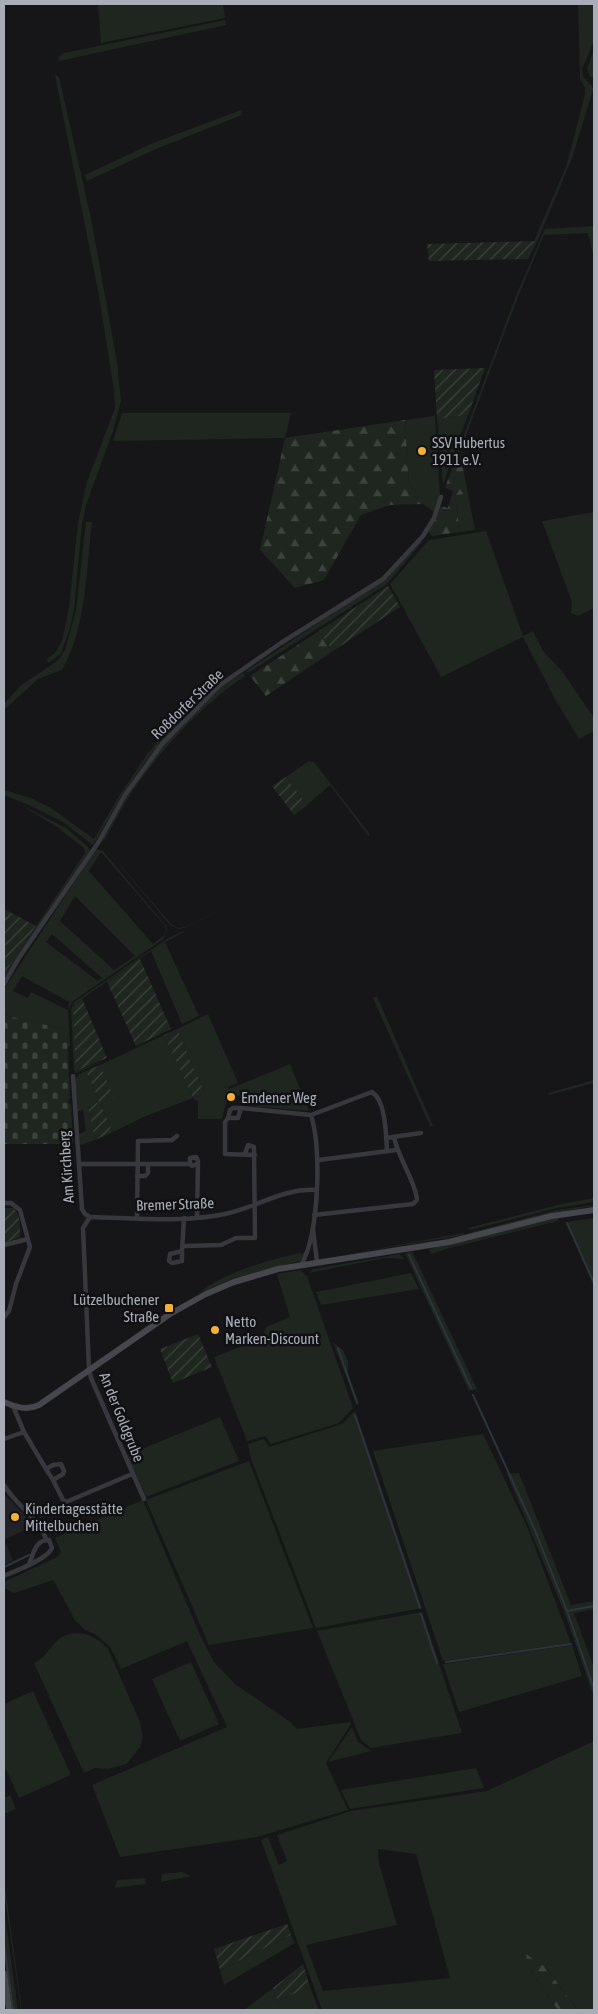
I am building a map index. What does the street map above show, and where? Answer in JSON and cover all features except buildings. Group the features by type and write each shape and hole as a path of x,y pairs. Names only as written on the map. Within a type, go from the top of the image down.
{"main road":[{"path":"4,1402 24,1409 35,1407 170,1314 206,1294 253,1276 317,1262 449,1242 552,1216 594,1210"},
{"path":"4,1973 9,2010"}],"street":[{"name":"Roßdorfer Straße","path":"4,984 19,958 98,843 125,795 162,744 220,685 281,643 383,578 423,536 434,518 441,497"},
{"name":"Am Kirchberg","path":"73,1076 82,1209 90,1217 83,1228 89,1369"},
{"path":"255,1155 224,1154 225,1122 230,1110 233,1108 311,1115 372,1092 376,1094 383,1110 388,1151"},
{"path":"228,1118 238,1118 241,1108"},
{"path":"301,1265 306,1257 313,1222 319,1160 311,1115"},
{"path":"386,1138 421,1134"},
{"path":"137,1218 138,1141 172,1140 177,1136"},
{"path":"314,1215 413,1204 417,1200 416,1196 396,1150 394,1137"},
{"path":"184,1218 183,1248 221,1245 236,1238 256,1238 254,1147 251,1145 246,1147 245,1154"},
{"path":"319,1160 396,1150"},
{"path":"190,1164 190,1158 193,1156 198,1158 197,1217"},
{"path":"79,1164 190,1164 192,1166 197,1164"},
{"path":"137,1176 145,1176 148,1173 148,1164"},
{"name":"Bremer Straße","path":"90,1217 184,1218 226,1214 294,1190 317,1190"},
{"path":"4,1203 11,1203 20,1210 29,1250 16,1284 9,1311 4,1317"},
{"path":"313,1222 317,1262"},
{"path":"4,1245 28,1239"},
{"name":"An der Goldgrube","path":"89,1369 91,1378 144,1499"},
{"name":"An der Goldgrube","path":"13,1406 24,1432 63,1500 66,1502 132,1474"},
{"path":"4,1439 24,1432"},
{"path":"46,1469 58,1463 63,1467 63,1474 53,1480"},
{"path":"4,1485 10,1495 41,1528 46,1539 50,1541 52,1550 48,1554 4,1576"},
{"path":"29,1564 37,1544 46,1539"}],"shaded area":[{"name":"Kindertagesstätte Mittelbuchen","path":"6,1496 35,1525 4,1540 4,1498"},
{"name":"Kindertagesstätte Mittelbuchen","path":"4,1540 13,1560 4,1565"}],"green space":[{"path":"98,4 223,4 225,18 101,43"},
{"path":"578,4 594,4 594,41 582,69 583,77 592,86 593,90 572,158 537,242 534,241 567,164 585,94 585,88 580,79"},
{"path":"225,20 226,25 59,61 58,57 64,53"},
{"path":"594,50 594,77 590,77 587,69"},
{"path":"55,75 59,77 91,218 117,362 121,401 113,431 86,505 82,523 74,610 70,628 61,654 48,663 47,659 55,653 62,641 69,607 78,523 87,482 115,408 114,390 99,296"},
{"path":"241,110 242,115 156,149 87,181 85,175 153,143"},
{"path":"594,226 594,258 588,233 544,235 519,294 460,451 459,448 517,293 545,229"},
{"path":"537,242 528,259 429,261 427,244"},
{"path":"485,368 468,415 437,419 434,370"},
{"path":"122,413 291,413 285,438 113,441"},
{"path":"468,415 444,482 443,484 437,419"},
{"name":"SSV Hubertus 1911 e.V.","path":"435,416 440,495 434,512 423,504 409,482 405,420"},
{"path":"405,420 409,482 423,504 390,505 361,515 324,580 295,588 260,550 285,438"},
{"path":"459,448 468,494 455,495 460,532 432,536 428,532 436,517 439,506 448,508 453,491 445,488"},
{"path":"468,494 475,530 460,532 455,495"},
{"path":"594,512 594,608 578,616 571,613 572,602 542,521"},
{"path":"86,522 92,522 84,598 81,617 70,653 62,670 38,679 4,710 4,704 20,686 57,661 65,650 76,610"},
{"path":"486,531 523,636 533,631 543,651 562,671 594,718 594,731 579,739 555,699 523,637 441,677 390,584 429,540"},
{"path":"423,541 387,584 248,673 246,671 384,579 419,542"},
{"path":"388,586 400,607 333,651 319,631"},
{"path":"319,631 333,651 266,696 250,676"},
{"path":"243,673 245,676 214,699 159,755 132,792 105,839 101,842 127,796 163,745 221,686"},
{"path":"177,719 183,720 148,758 123,794 93,845 63,822 4,795 4,790 31,798 51,808 94,839 119,796 148,753"},
{"path":"309,761 314,762 369,833 369,837 330,785 307,805 286,777"},
{"path":"286,777 307,805 294,815 272,786"},
{"path":"21,805 66,828 90,851 4,981 4,974 85,853 84,848 57,827"},
{"path":"103,845 171,924 178,928 185,927 240,900 184,928 179,929 170,925"},
{"path":"96,849 103,851 166,926 167,933 162,940 73,1001 68,1010 70,1045 68,1048 67,1030 4,1015 4,989","holes":["101,852 165,926 166,934 153,944 89,871","75,896 135,956 114,970 60,921","52,934 102,978 98,981 46,942","22,976 69,1002 68,1010 31,992 28,998 13,991"]},
{"path":"4,909 36,926 4,974"},
{"path":"183,931 165,942 199,1016 182,1024 151,951 73,1005 77,1071 108,1059 76,1073 74,1070 71,1009 74,1002 167,939"},
{"path":"140,959 171,1029 136,1046 107,982"},
{"path":"377,996 433,1126 430,1126 373,998"},
{"path":"82,998 107,1058 76,1071 73,1008 75,1003"},
{"path":"208,1014 238,1083 228,1087 229,1089 290,1064 309,1111 250,1106 250,1097 228,1095 222,1119 198,1119 198,1102 193,1098 205,1094 177,1029"},
{"path":"4,1015 67,1030 70,1098 68,1102 71,1105 73,1144 4,1144"},
{"path":"177,1029 205,1094 193,1098 164,1035"},
{"path":"164,1035 193,1098 146,1116 113,1132 100,1104 113,1098 100,1065"},
{"path":"100,1065 114,1098 100,1104 113,1132 95,1140 88,1107 99,1102 86,1071"},
{"path":"86,1071 99,1102 88,1107 95,1140 80,1145 79,1134 86,1131 83,1110 77,1112 75,1080 78,1075"},
{"path":"594,1080 594,1083 549,1095 548,1093"},
{"path":"594,1198 594,1202 557,1208 470,1230 468,1228 557,1205"},
{"path":"594,1205 557,1212 473,1233 472,1232 557,1210"},
{"path":"4,1208 14,1208 16,1211 19,1218 20,1237 4,1243"},
{"path":"558,1218 558,1221 431,1254 429,1249"},
{"path":"594,1218 594,1286 566,1222"},
{"path":"464,1233 464,1235 337,1256"},
{"path":"412,1251 477,1389 469,1391 405,1253"},
{"path":"304,1253 300,1261 235,1278 198,1294 233,1273 278,1258"},
{"path":"400,1254 404,1259 384,1258 309,1273 313,1269"},
{"path":"300,1270 307,1276 353,1408 339,1423 271,1444 265,1436 247,1441 214,1357 263,1338 266,1327 290,1317 277,1274"},
{"path":"411,1273 419,1289 321,1305 316,1292"},
{"path":"198,1334 212,1367 173,1383 160,1349"},
{"path":"333,1342 343,1350 348,1361 348,1373 359,1404 357,1405"},
{"path":"355,1411 422,1608 316,1628 251,1459 248,1444 264,1439 269,1447 342,1424"},
{"path":"220,1417 239,1461 146,1497 127,1455"},
{"path":"483,1434 528,1529 571,1643 443,1661 373,1451"},
{"path":"249,1461 313,1628 209,1645 146,1500"},
{"path":"519,1473 571,1605 594,1601 594,1609 574,1613 594,1668 594,1697 565,1614 507,1474"},
{"path":"143,1500 200,1635 214,1662 235,1684 289,1721 297,1729 350,1722 351,1724 326,1763 348,1810 257,1837 120,1857 92,1785 227,1727 187,1641 121,1669 110,1647 95,1634 85,1630 75,1620 53,1580 14,1593 4,1588 4,1582 57,1557 61,1552 55,1538"},
{"path":"422,1612 462,1733 371,1748 361,1740 317,1631"},
{"path":"76,1633 94,1637 108,1649 140,1722 143,1737 140,1747 127,1764 108,1769 95,1768 84,1773 34,1663 45,1655 62,1637"},
{"path":"572,1645 582,1676 459,1712 443,1664"},
{"path":"191,1662 219,1724 180,1741 152,1679"},
{"path":"33,1691 71,1775 19,1798 4,1765 4,1704"},
{"path":"352,1727 358,1742 371,1751 328,1762"},
{"path":"594,1741 594,2010 578,2010 545,1967 527,1965 558,2010 322,2010 261,1840 268,1837 279,1865 287,1861 277,1835 351,1811 487,1791","holes":["378,1849 416,1854 450,1978 323,1991 306,1945 397,1925 379,1863"]},
{"path":"476,1768 484,1788 350,1809 341,1790"},
{"path":"10,1795 16,1809 4,1814 4,1798"},
{"path":"182,1872 191,1876 161,1882 162,1874"},
{"path":"145,1878 146,1884 115,1888 117,1880"},
{"path":"4,1880 22,2010 4,1891"},
{"path":"4,1910 18,2010 12,2010 4,1956"},
{"path":"287,1924 291,1935 220,1970 214,1949"},
{"path":"291,1935 295,1943 224,1985 220,1970"},
{"path":"526,1954 545,1967 578,2010 558,2010 527,1965"},
{"path":"303,1964 310,1987 278,2001 273,1988"},
{"path":"310,1987 319,2010 244,2010 273,1988 278,2001"}],"waterway":[{"path":"567,1223 594,1283"},
{"path":"409,1255 471,1388"},
{"path":"338,1348 357,1403"},
{"path":"473,1395 534,1528 567,1611 594,1689"},
{"path":"355,1415 420,1608"},
{"path":"4,1567 29,1555"},
{"path":"567,1611 594,1606"},
{"path":"421,1614 437,1663"},
{"path":"446,1662 571,1644"},
{"path":"4,1944 13,2010"}],"place":[{"name":"SSV Hubertus 1911 e.V.","path":"422,451"},
{"name":"Emdener Weg","path":"231,1097"},
{"name":"Lützelbuchener Straße","path":"169,1308"},
{"name":"Netto Marken-Discount","path":"215,1330"},
{"name":"Kindertagesstätte Mittelbuchen","path":"15,1517"}]}
